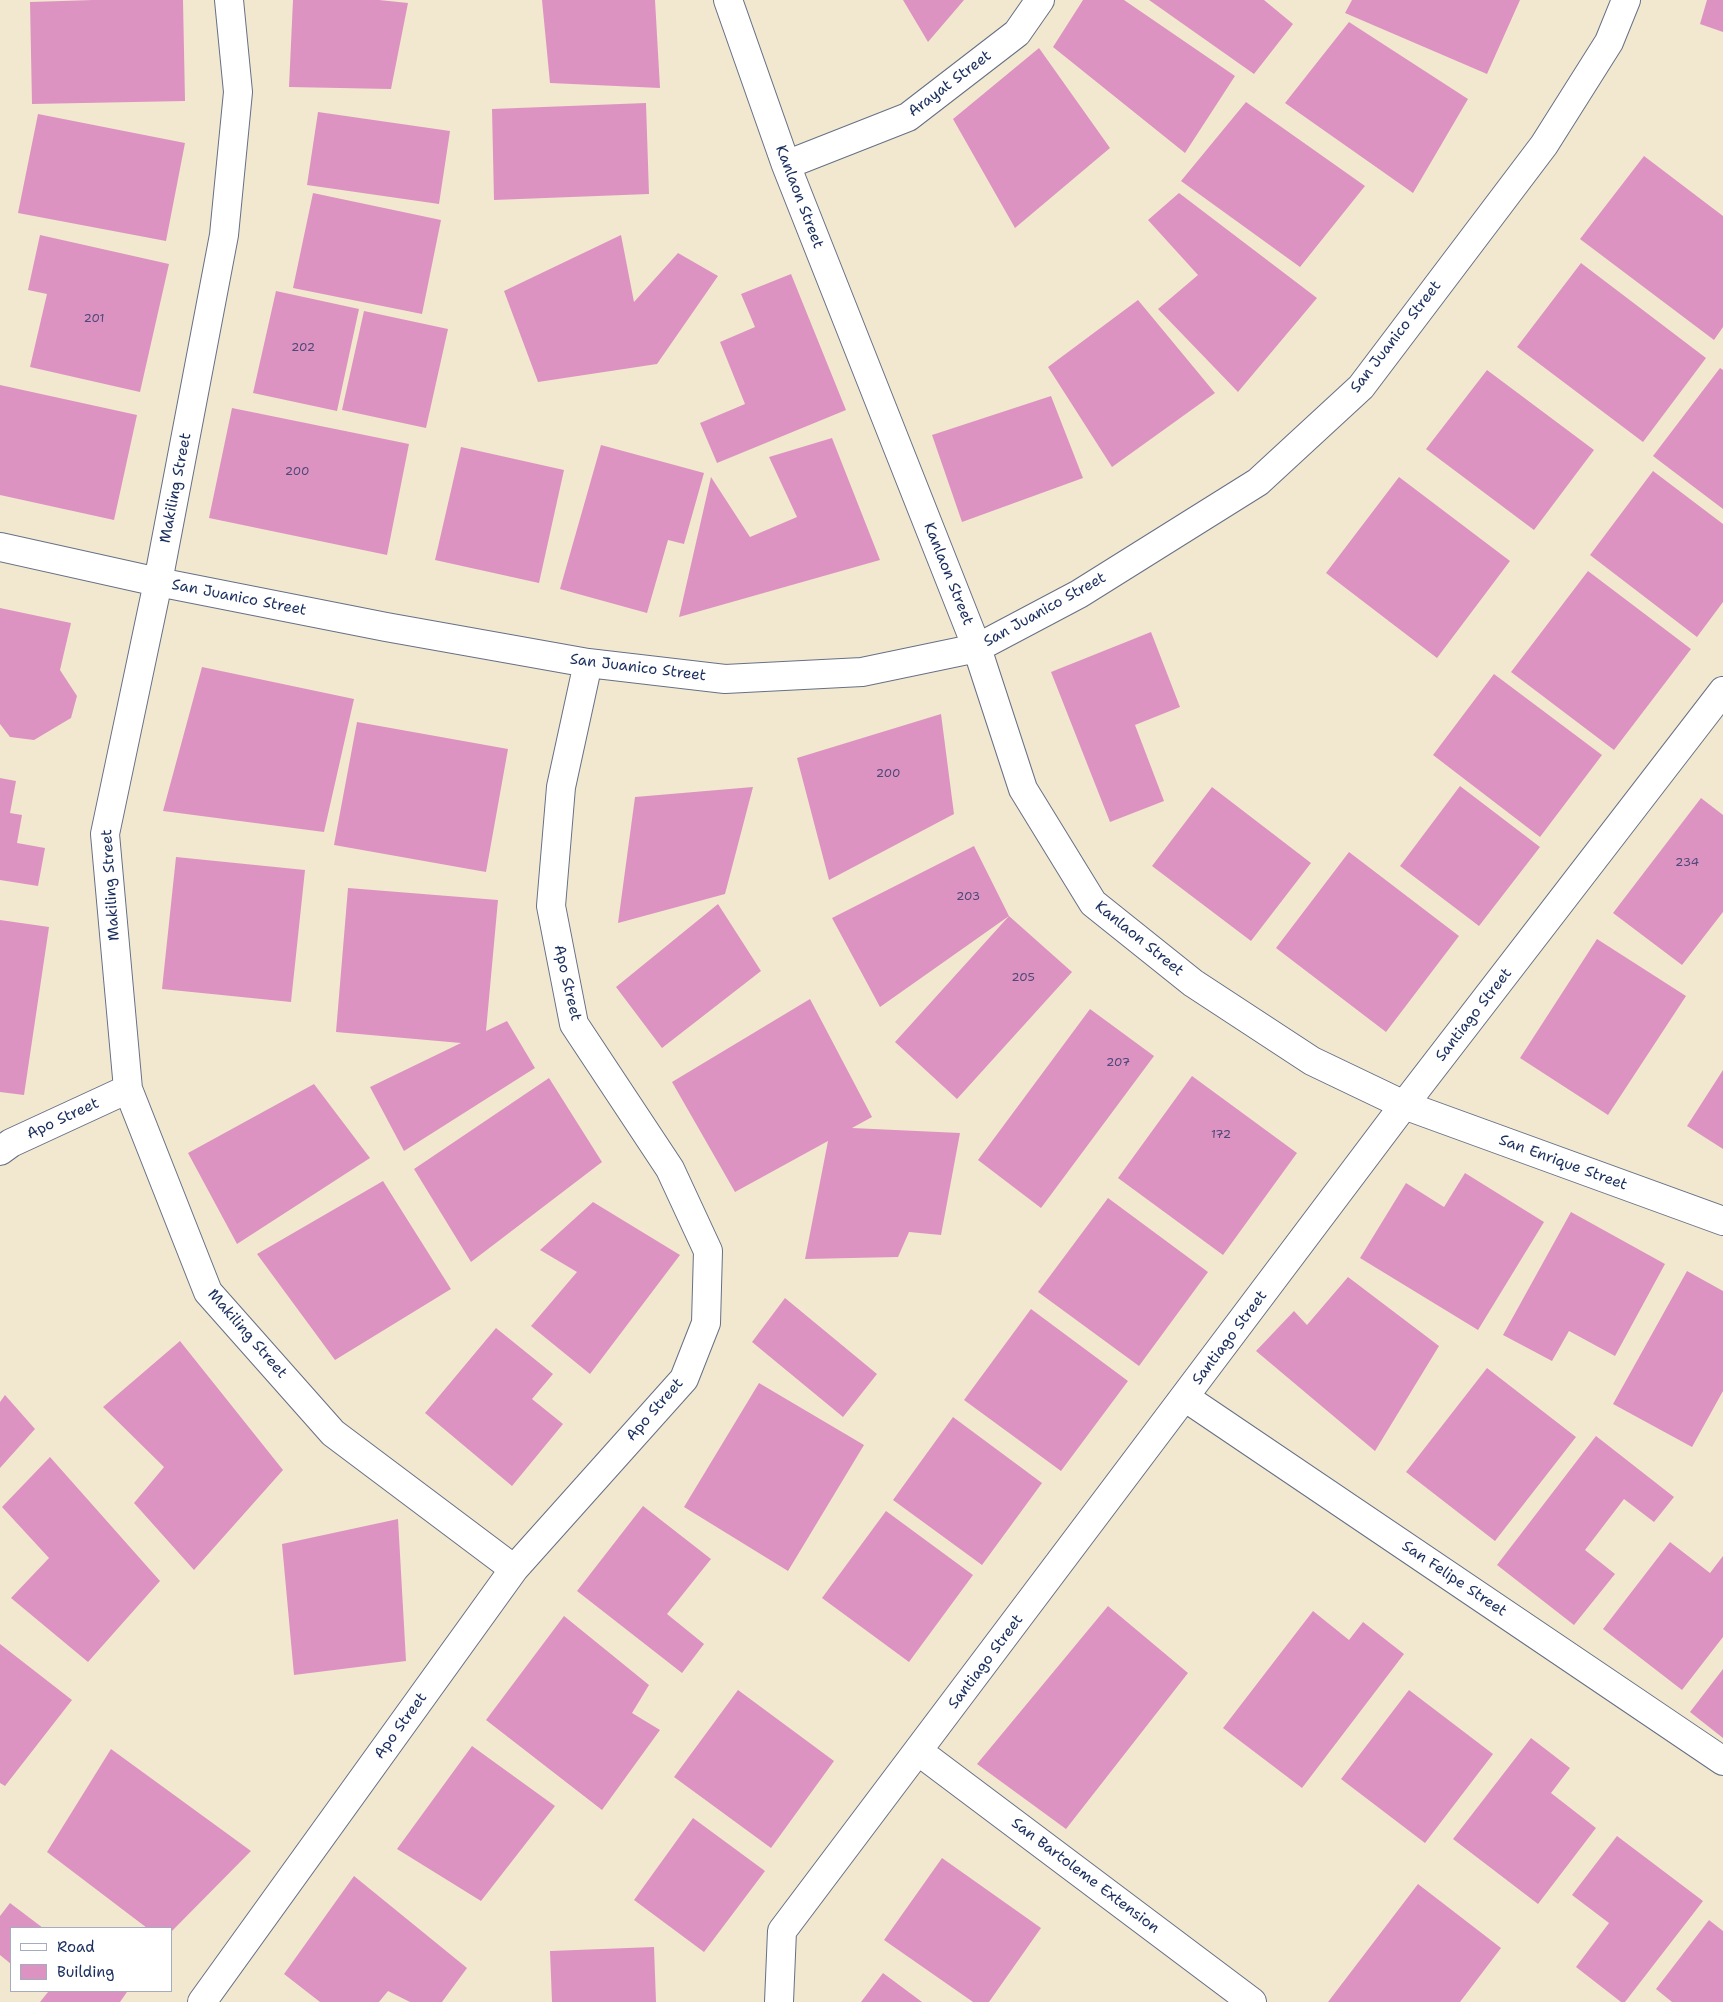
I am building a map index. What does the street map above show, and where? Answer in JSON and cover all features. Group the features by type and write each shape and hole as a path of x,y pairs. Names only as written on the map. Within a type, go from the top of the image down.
{"street":[{"name":"Makiling Street","path":"229,0 238,92 224,235 158,582 104,834 128,1089 208,1292 333,1433 514,1569"},
{"name":"Kanlaon Street","path":"728,0 786,165 977,648 1023,789 1093,903 1193,982 1312,1061 1404,1105"},
{"name":"Arayat Street","path":"786,165 908,116 1017,33 1040,0"},
{"name":"San Juanico Street","path":"0,546 158,582 386,627 588,663 725,679 862,672 977,648 1079,594 1258,482 1360,387 1544,144 1609,42 1626,0"},
{"name":"Apo Street","path":"202,2002 514,1569 684,1379 706,1323 708,1251 670,1169 574,1024 551,906 561,787 588,663"},
{"name":"Santiago Street","path":"779,2002 782,1932 1186,1398 1404,1105 1723,691"},
{"name":"Apo Street","path":"0,1151 11,1143 128,1089"},
{"name":"San Enrique Street","path":"1404,1105 1723,1221"},
{"name":"San Felipe Street","path":"1186,1398 1723,1761"},
{"name":"San Bartoleme Extension","path":"918,1751 1252,2002"}],"building":[{"path":"183,0 185,101 32,104 30,2"},
{"path":"293,0 379,0 408,3 391,89 289,87"},
{"path":"542,0 655,0 660,88 550,83"},
{"path":"903,0 964,0 928,42"},
{"path":"1083,0 1124,0 1235,76 1185,153 1053,47"},
{"path":"1149,0 1264,0 1293,24 1254,74"},
{"path":"1352,0 1520,0 1487,74 1345,13"},
{"path":"1707,0 1723,0 1723,32 1700,24"},
{"path":"1349,22 1468,99 1413,193 1285,103"},
{"path":"1039,48 1110,148 1015,228 953,119"},
{"path":"1246,102 1365,186 1300,267 1181,181"},
{"path":"646,103 649,194 494,200 492,109"},
{"path":"318,112 450,131 439,204 307,185"},
{"path":"38,114 185,143 166,241 18,213"},
{"path":"1644,156 1723,216 1723,327 1714,340 1580,239"},
{"path":"313,193 441,220 422,314 293,288"},
{"path":"1179,193 1317,298 1238,392 1158,309 1198,275 1148,220"},
{"path":"40,235 169,264 140,392 30,367 47,294 28,290"},
{"path":"621,235 634,302 678,253 718,276 657,364 538,382 504,291"},
{"path":"1581,263 1706,358 1643,442 1517,347"},
{"path":"791,274 846,410 717,463 700,423 745,404 720,342 755,327 741,294"},
{"path":"276,291 359,309 337,411 253,393"},
{"path":"1138,300 1215,393 1112,467 1048,367"},
{"path":"364,311 448,329 426,428 342,410"},
{"path":"1720,368 1723,370 1723,509 1653,456"},
{"path":"1487,370 1594,450 1534,530 1426,449"},
{"path":"0,385 137,415 114,520 0,495"},
{"path":"1051,396 1083,478 962,522 932,435"},
{"path":"232,408 409,444 387,555 209,518"},
{"path":"832,438 880,560 679,617 711,477 750,537 797,517 769,457"},
{"path":"601,445 704,473 684,544 668,540 647,613 560,589"},
{"path":"461,447 564,470 539,583 435,560"},
{"path":"1653,471 1723,524 1723,602 1697,637 1590,555"},
{"path":"1399,477 1510,561 1437,658 1326,573"},
{"path":"1588,571 1691,649 1614,750 1511,672"},
{"path":"0,608 71,623 60,670 77,696 71,718 34,740 10,737 0,724"},
{"path":"1151,632 1180,707 1135,725 1164,801 1110,822 1051,672"},
{"path":"202,667 354,699 324,832 163,811"},
{"path":"1494,674 1602,755 1540,837 1433,755"},
{"path":"941,714 954,814 829,880 797,758"},
{"path":"357,722 508,749 486,872 334,845"},
{"path":"0,778 16,781 10,813 22,815 17,843 45,848 38,886 0,880"},
{"path":"1460,786 1540,847 1479,926 1400,866"},
{"path":"753,787 725,894 618,923 635,797"},
{"path":"1212,787 1311,863 1251,941 1152,866"},
{"path":"1701,798 1723,815 1723,912 1682,965 1613,913"},
{"path":"974,846 1009,916 880,1007 832,918"},
{"path":"1349,852 1459,936 1386,1032 1276,948"},
{"path":"176,857 305,870 291,1002 162,989"},
{"path":"348,888 498,900 486,1031 507,1021 535,1068 404,1151 370,1087 461,1043 336,1032"},
{"path":"718,904 761,971 662,1048 616,987"},
{"path":"1009,916 1072,972 957,1099 895,1042"},
{"path":"0,920 49,927 24,1095 0,1092"},
{"path":"1597,939 1686,996 1608,1115 1520,1058"},
{"path":"810,999 872,1117 852,1128 960,1133 941,1235 909,1232 898,1257 805,1259 828,1141 735,1192 672,1082"},
{"path":"1090,1009 1154,1056 1041,1208 978,1160"},
{"path":"1723,1070 1723,1149 1687,1126"},
{"path":"1192,1076 1297,1153 1223,1255 1118,1178"},
{"path":"549,1078 602,1162 471,1262 414,1169"},
{"path":"314,1084 370,1158 237,1244 188,1153"},
{"path":"1465,1173 1544,1222 1478,1330 1360,1258 1406,1183 1444,1207"},
{"path":"383,1181 451,1289 335,1360 257,1254"},
{"path":"1108,1198 1208,1272 1139,1366 1038,1292"},
{"path":"593,1202 680,1255 590,1374 531,1326 577,1272 540,1250"},
{"path":"1571,1212 1665,1264 1615,1356 1569,1331 1552,1361 1503,1335"},
{"path":"1687,1271 1723,1291 1723,1391 1692,1447 1613,1404"},
{"path":"1348,1277 1439,1346 1375,1451 1256,1351 1294,1311 1307,1325"},
{"path":"785,1298 877,1374 843,1417 752,1342"},
{"path":"1031,1309 1128,1381 1061,1471 964,1400"},
{"path":"496,1328 553,1374 532,1399 563,1424 512,1486 425,1413"},
{"path":"180,1341 283,1470 194,1570 134,1503 164,1467 103,1407"},
{"path":"1487,1368 1576,1437 1495,1541 1406,1472"},
{"path":"759,1383 864,1445 788,1571 684,1507"},
{"path":"5,1395 35,1429 0,1468 0,1402"},
{"path":"953,1417 1042,1483 982,1565 893,1500"},
{"path":"1596,1436 1674,1497 1654,1522 1624,1499 1585,1550 1615,1574 1574,1625 1497,1565"},
{"path":"50,1457 160,1581 88,1662 11,1598 49,1558 2,1507"},
{"path":"643,1506 711,1559 667,1614 704,1644 682,1673 577,1591"},
{"path":"886,1511 973,1575 909,1662 822,1598"},
{"path":"398,1519 406,1661 294,1675 282,1544"},
{"path":"1670,1542 1710,1573 1723,1556 1723,1637 1682,1690 1603,1629"},
{"path":"1108,1606 1188,1673 1066,1829 977,1764"},
{"path":"1313,1611 1349,1640 1363,1622 1404,1654 1302,1788 1223,1728"},
{"path":"564,1616 649,1685 632,1713 660,1730 602,1810 486,1720"},
{"path":"0,1644 72,1700 5,1786 0,1783"},
{"path":"1723,1669 1723,1738 1690,1712"},
{"path":"738,1690 834,1761 771,1848 674,1777"},
{"path":"1409,1690 1493,1754 1425,1843 1341,1779"},
{"path":"1531,1738 1570,1768 1551,1793 1596,1828 1538,1904 1453,1839"},
{"path":"472,1746 555,1806 481,1901 397,1849"},
{"path":"111,1749 251,1851 172,1931 172,1927 146,1927 47,1852"},
{"path":"693,1818 765,1871 704,1952 634,1900"},
{"path":"1617,1836 1703,1901 1625,2002 1621,2002 1576,1967 1609,1923 1572,1895"},
{"path":"942,1858 1041,1928 989,2002 973,2002 884,1940"},
{"path":"354,1876 467,1968 442,2002 410,2002 388,1991 379,2002 320,2002 284,1974"},
{"path":"1418,1884 1501,1948 1460,2002 1328,2002"},
{"path":"10,1903 42,1927 10,1927 10,1963 0,1955 0,1916"},
{"path":"1709,1920 1723,1931 1723,2002 1672,2002 1656,1989"},
{"path":"654,1947 656,2002 552,2002 550,1951"},
{"path":"883,1973 922,2002 861,2002"},
{"path":"48,1992 127,1992 120,2002 40,2002"}]}
